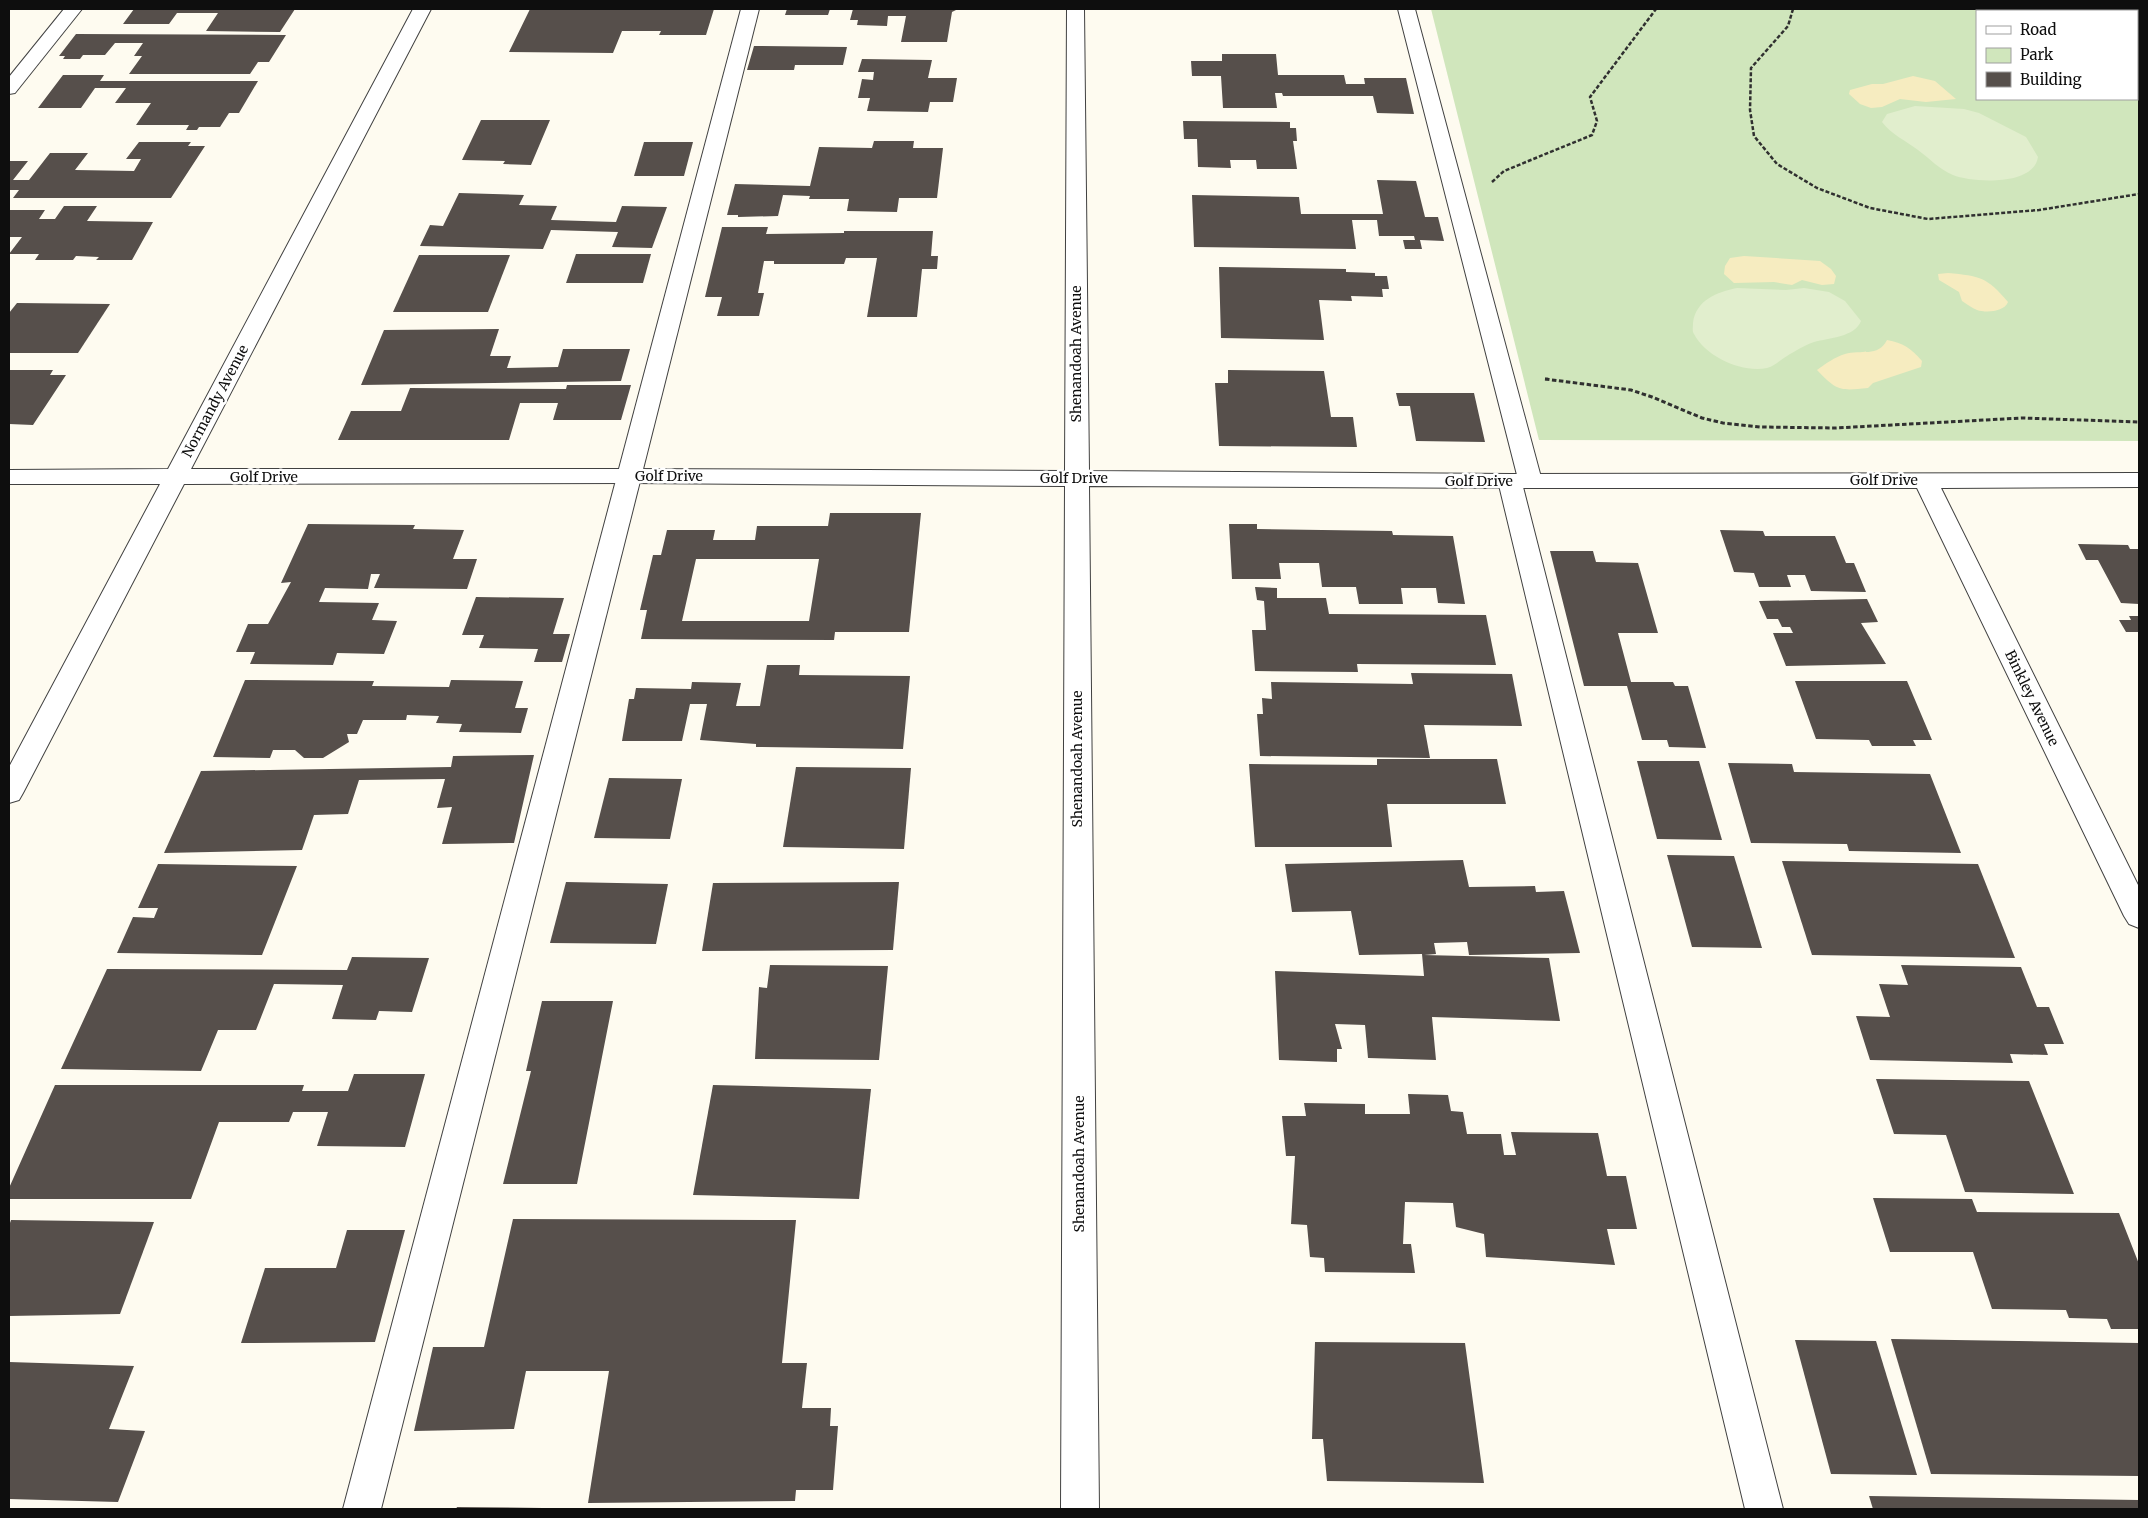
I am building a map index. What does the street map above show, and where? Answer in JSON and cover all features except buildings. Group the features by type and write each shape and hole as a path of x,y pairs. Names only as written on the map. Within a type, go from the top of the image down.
{"street":[{"path":"9,89 73,9"},
{"name":"Normandy Avenue","path":"9,793 422,9"},
{"path":"362,1509 750,9"},
{"name":"Shenandoah Avenue","path":"1076,9 1080,1509"},
{"path":"1406,9 1764,1509"},
{"name":"Golf Drive","path":"9,477 630,476 1520,481 2139,480"},
{"name":"Binkley Avenue","path":"1925,480 2139,916"}],"path":[{"path":"1489,186 1504,172 1592,135 1597,121 1590,97 1656,9"},
{"path":"1793,9 1788,26 1751,68 1750,110 1754,136 1777,164 1816,188 1870,208 1928,218 2039,210 2139,194"},
{"path":"1541,379 1640,392 1665,401 1690,415 1731,424 1783,428 1841,428 2022,418 2139,422"}],"green space":[{"path":"1431,9 2139,9 2139,441 1539,440"},
{"path":"1915,106 1964,109 1979,113 2026,137 2038,157 2034,166 2026,173 2015,178 2002,180 1974,180 1948,173 1894,134 1882,122 1887,114"},
{"path":"1737,288 1786,290 1804,288 1829,292 1845,301 1861,321 1858,326 1847,334 1807,345 1770,367 1757,369 1736,366 1707,350 1693,333 1693,323 1698,308 1709,298"}],"sand":[{"path":"1913,76 1935,81 1956,99 1926,102 1900,99 1882,107 1871,108 1860,104 1849,94 1850,90"},
{"path":"1744,256 1820,261 1831,269 1836,276 1834,284 1822,285 1802,280 1792,285 1774,282 1734,283 1724,274 1725,266 1730,258"},
{"path":"1938,274 1968,275 1982,279 1994,287 2008,302 1999,310 1981,311 1975,309 1962,301 1959,292 1939,280"},
{"path":"1887,340 1910,349 1922,361 1921,367 1873,383 1868,388 1851,389 1835,386 1817,370 1845,354 1869,352 1879,349"}]}
